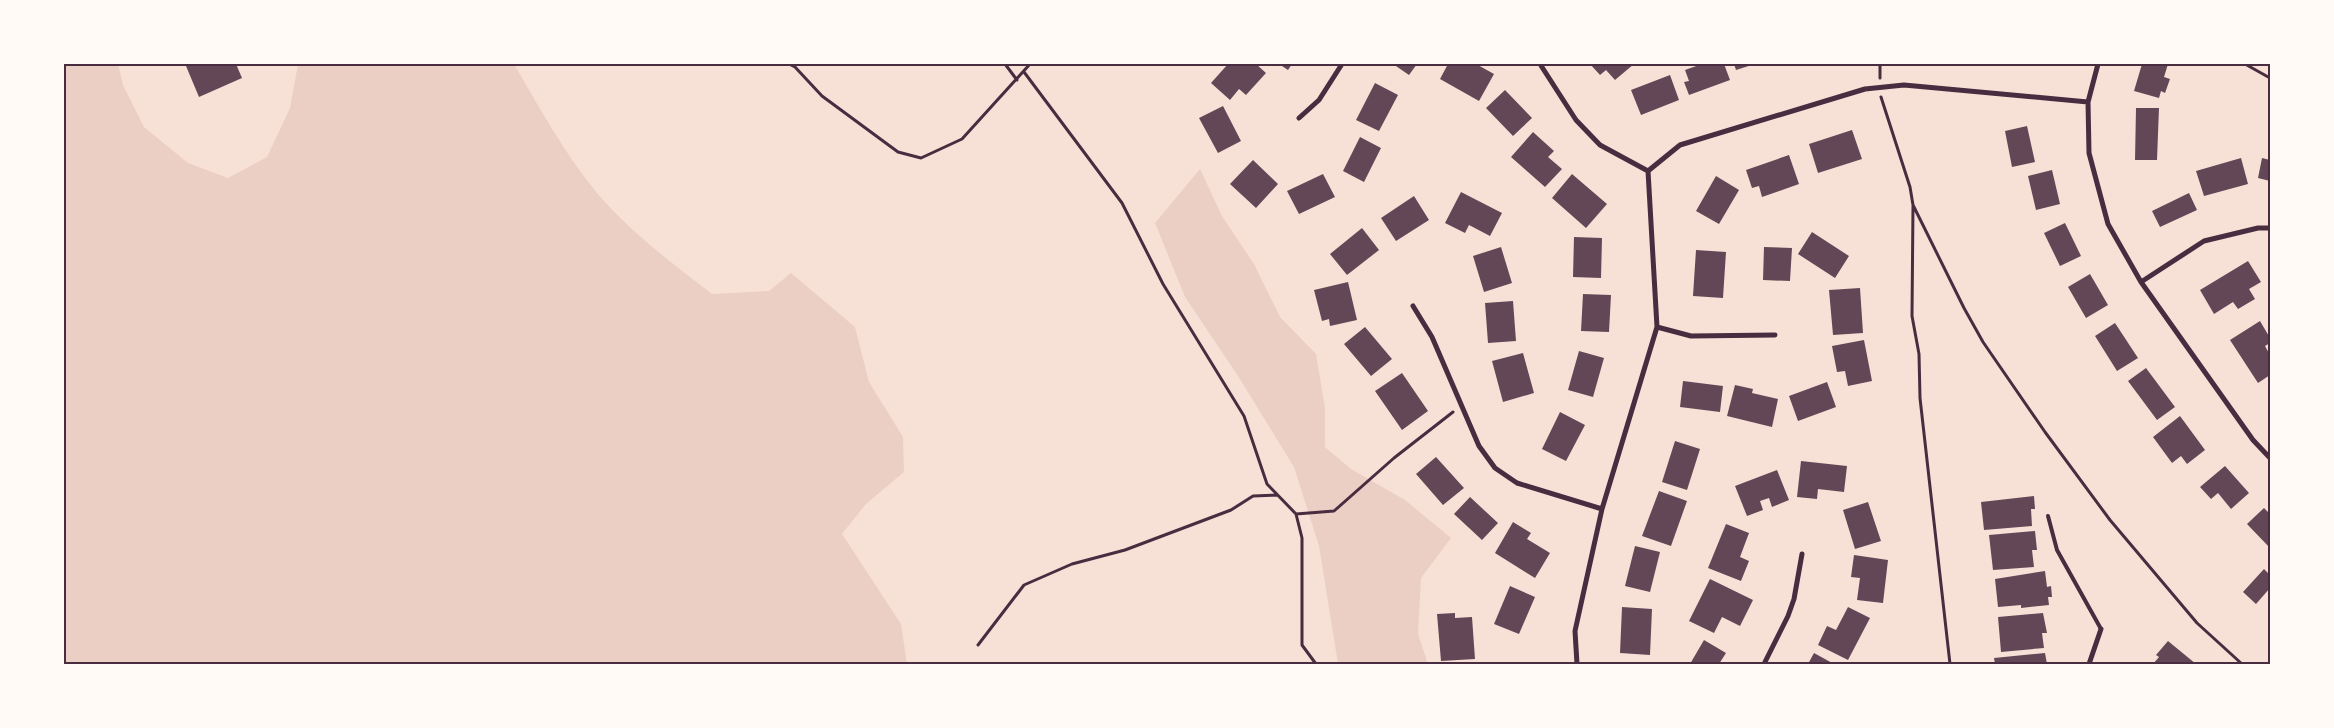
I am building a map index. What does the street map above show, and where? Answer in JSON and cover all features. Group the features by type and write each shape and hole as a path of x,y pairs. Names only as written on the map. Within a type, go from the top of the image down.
{"street":[{"path":"1298,118 1319,100 1342,64"},
{"path":"1540,64 1576,120 1600,145 1648,171"},
{"path":"2098,64 2088,102 2089,154 2108,224 2140,282 2253,440 2270,458"},
{"path":"1648,171 1680,145 1865,89 1904,84 2088,102"},
{"path":"1578,664 1575,631 1602,509 1658,328 1648,171"},
{"path":"2140,282 2204,240 2258,228 2270,228"},
{"path":"1413,306 1432,337 1479,446 1495,468 1516,483 1602,509"},
{"path":"1658,328 1691,336 1776,335"},
{"path":"1764,664 1788,616 1794,599 1802,554"},
{"path":"2089,664 2101,629"}],"lane":[{"path":"2048,516 2057,550 2101,629"}],"path":[{"path":"789,64 795,67 822,96 898,152 921,158 962,139 1030,64"},
{"path":"1004,64 1017,80"},
{"path":"2245,64 2270,78"},
{"path":"1024,72 1122,203 1163,284 1244,416 1267,484 1296,514 1302,538 1302,646 1316,664"},
{"path":"1880,88 1882,100 1910,187 1913,205 1912,316 1919,354 1920,398 1950,664"},
{"path":"1913,205 1973,325 2045,432 2110,520 2197,623 2242,664"},
{"path":"1296,514 1334,511 1394,458 1462,405"},
{"path":"978,645 1024,585 1072,564 1124,550 1230,510 1253,496 1277,495"}],"shaded area":[{"path":"64,64 118,64 123,85 144,127 188,163 228,178 267,157 290,108 298,64 514,64 563,146 597,193 637,234 712,294 769,291 791,273 855,327 869,382 903,437 904,472 866,504 842,534 901,624 907,664 64,664"},
{"path":"1200,169 1222,216 1254,264 1280,317 1316,354 1325,408 1325,447 1351,469 1405,500 1451,538 1421,578 1418,634 1428,664 1338,664 1319,546 1294,467 1238,376 1185,297 1155,223"}],"building":[{"path":"191,64 236,64 242,78 199,97 186,66"},
{"path":"1228,64 1256,64 1266,73 1246,95 1239,89 1230,100 1211,83"},
{"path":"1279,64 1292,64 1288,70"},
{"path":"1393,64 1417,64 1409,75"},
{"path":"1448,64 1476,64 1494,74 1479,101 1440,79"},
{"path":"1590,64 1634,64 1615,80 1606,70 1600,75"},
{"path":"1702,64 1724,64 1730,80 1689,95 1684,82 1689,81 1685,70"},
{"path":"1734,64 1755,64 1736,70"},
{"path":"2142,64 2168,64 2164,77 2170,79 2165,93 2161,91 2159,98 2134,91"},
{"path":"1670,75 1679,100 1641,115 1631,90"},
{"path":"1375,83 1398,95 1379,131 1356,120"},
{"path":"1505,90 1532,118 1513,136 1486,108"},
{"path":"1223,106 1241,141 1218,153 1199,118"},
{"path":"2136,108 2159,108 2157,160 2135,160"},
{"path":"2027,126 2035,162 2012,167 2005,131"},
{"path":"1852,130 1862,159 1818,173 1809,144"},
{"path":"1533,132 1554,151 1548,157 1562,169 1545,187 1511,157"},
{"path":"1360,137 1381,148 1364,182 1343,171"},
{"path":"1789,155 1799,184 1762,197 1759,186 1752,188 1746,170"},
{"path":"2241,158 2248,184 2204,196 2196,171"},
{"path":"2262,158 2270,160 2270,181 2258,178"},
{"path":"1253,160 1278,184 1256,208 1230,184"},
{"path":"2052,170 2060,204 2036,210 2028,176"},
{"path":"1323,174 1335,197 1299,214 1287,191"},
{"path":"1572,174 1607,204 1586,228 1552,198"},
{"path":"1716,176 1739,190 1719,224 1696,211"},
{"path":"1461,192 1502,213 1490,236 1469,225 1465,233 1445,223"},
{"path":"2189,193 2197,210 2160,227 2152,211"},
{"path":"1414,196 1429,220 1396,241 1381,218"},
{"path":"2065,223 2081,256 2060,266 2044,233"},
{"path":"1362,228 1379,250 1347,275 1330,254"},
{"path":"1812,232 1849,256 1835,278 1798,254"},
{"path":"1574,237 1602,238 1601,278 1573,277"},
{"path":"1501,247 1512,283 1484,292 1473,256"},
{"path":"1764,247 1792,248 1790,281 1763,280"},
{"path":"1696,250 1726,252 1723,298 1693,296"},
{"path":"2248,261 2261,282 2249,289 2255,299 2238,309 2233,302 2214,314 2200,290"},
{"path":"2090,274 2108,305 2086,318 2068,287"},
{"path":"1348,282 1357,320 1330,326 1329,319 1322,321 1314,290"},
{"path":"1860,288 1863,333 1833,335 1829,290"},
{"path":"1583,294 1611,295 1609,332 1581,331"},
{"path":"1513,301 1516,341 1488,343 1485,303"},
{"path":"2260,321 2270,338 2270,343 2265,346 2270,355 2270,375 2258,383 2230,340"},
{"path":"2115,323 2138,358 2117,371 2095,336"},
{"path":"1365,327 1392,359 1371,376 1344,344"},
{"path":"1864,340 1872,381 1848,386 1845,371 1837,372 1832,346"},
{"path":"1579,351 1604,358 1593,397 1568,390"},
{"path":"1523,353 1534,393 1503,402 1492,361"},
{"path":"2146,368 2175,407 2157,420 2128,381"},
{"path":"1402,373 1428,411 1402,430 1375,391"},
{"path":"1683,381 1723,386 1720,412 1680,407"},
{"path":"1827,382 1836,407 1798,421 1789,396"},
{"path":"1735,385 1753,389 1752,393 1778,399 1772,427 1727,416"},
{"path":"1560,412 1585,425 1566,461 1542,449"},
{"path":"2180,416 2205,450 2187,464 2181,456 2172,463 2153,437"},
{"path":"1675,441 1700,449 1687,490 1662,482"},
{"path":"1436,457 1464,488 1443,505 1416,474"},
{"path":"1801,461 1847,466 1844,492 1818,489 1817,499 1797,497"},
{"path":"2225,466 2249,493 2231,509 2218,493 2211,499 2200,487"},
{"path":"1777,470 1789,500 1772,507 1769,498 1760,501 1763,510 1747,516 1735,486"},
{"path":"1659,491 1687,501 1671,546 1642,536"},
{"path":"2034,496 2035,509 2031,509 2032,526 1984,530 1981,502"},
{"path":"1470,497 1498,523 1482,540 1454,514"},
{"path":"1868,502 1881,541 1855,549 1843,510"},
{"path":"2264,508 2270,514 2270,548 2247,524"},
{"path":"1513,522 1531,533 1527,539 1550,553 1535,578 1495,553"},
{"path":"1726,524 1749,533 1740,557 1749,561 1741,581 1708,568"},
{"path":"2035,531 2037,550 2032,550 2034,567 1993,570 1989,535"},
{"path":"1635,546 1660,552 1650,592 1625,586"},
{"path":"1854,555 1888,560 1883,603 1857,600 1860,578 1851,577"},
{"path":"2264,569 2270,575 2270,588 2256,604 2243,592"},
{"path":"2045,571 2047,587 2051,586 2052,597 2048,597 2049,605 2021,608 2021,605 1998,607 1995,579"},
{"path":"1710,579 1753,600 1740,626 1722,617 1714,633 1689,621"},
{"path":"1510,586 1535,597 1519,634 1494,624"},
{"path":"1622,607 1652,609 1650,655 1620,653"},
{"path":"1848,607 1870,618 1848,660 1818,645 1827,626 1836,630"},
{"path":"1455,613 1455,618 1472,617 1475,659 1441,661 1437,614"},
{"path":"2043,613 2047,633 2042,633 2044,648 2001,652 1998,617"},
{"path":"1704,640 1726,653 1719,664 1690,664"},
{"path":"2168,641 2196,664 2153,664 2159,657 2156,655"},
{"path":"1814,653 1834,664 1808,664"},
{"path":"2045,653 2047,664 1995,664 1994,658"}]}
